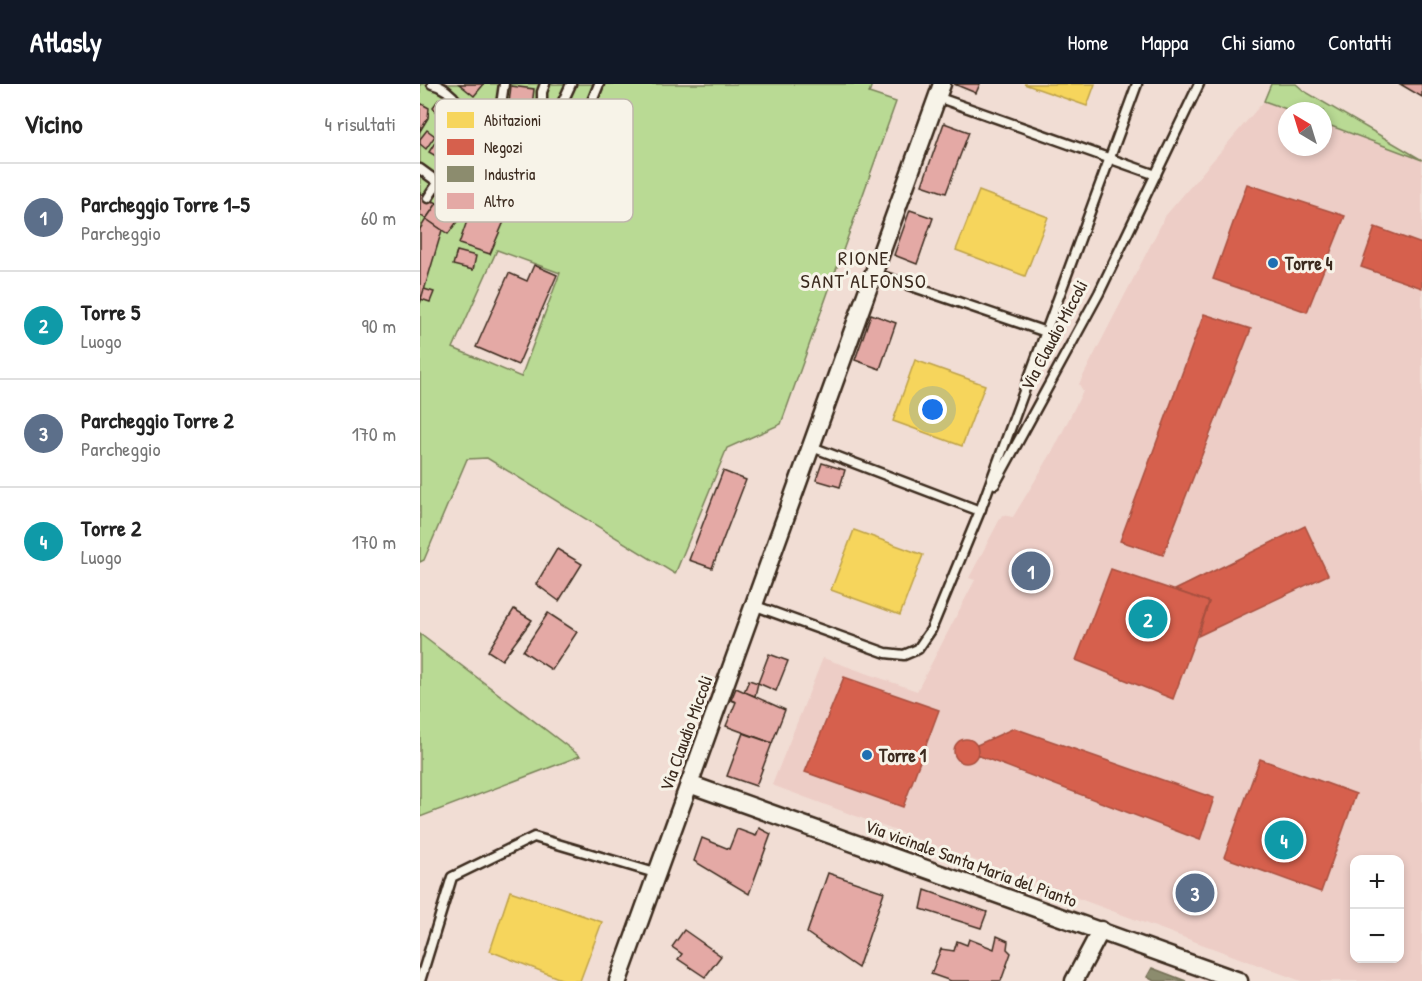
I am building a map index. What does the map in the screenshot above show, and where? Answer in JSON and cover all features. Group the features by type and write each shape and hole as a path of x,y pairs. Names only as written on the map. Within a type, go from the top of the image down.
{"street":[{"name":"Via Claudio Miccoli","path":"618,981 655,873 812,447 940,90"},
{"name":"Via vicinale Santa Maria del Pianto","path":"689,784 1239,981"},
{"path":"1074,981 1101,930"}],"lane":[{"path":"432,84 448,92 455,99"},
{"path":"502,99 504,84"},
{"path":"542,99 545,84"},
{"path":"564,99 571,84"},
{"path":"593,99 599,84"},
{"name":"Via Claudio Miccoli","path":"753,605 886,653 904,655 918,649 931,630 980,512 1137,84"},
{"name":"Via Claudio Miccoli","path":"980,512 1099,293 1199,84"},
{"name":"Via Claudio Miccoli","path":"940,90 1156,175"},
{"path":"420,170 435,180"},
{"path":"428,198 435,187"},
{"name":"Via Claudio Miccoli","path":"873,273 1046,332"},
{"path":"812,447 980,512"},
{"path":"420,981 452,877 534,837 655,873"}],"shaded area":[{"path":"1264,101 1278,106 1278,156 1332,156 1332,126 1422,160 1422,981 1301,981 772,785 823,658 917,691 975,580 969,578 1002,515 1013,517 1054,449 1083,391 1079,384 1166,215"}],"green space":[{"path":"420,84 872,84 869,93 896,102 781,424 727,448 675,574 487,458 467,459 424,560 420,562","holes":["497,250 560,273 521,377 453,348"]},
{"path":"1271,84 1296,84 1323,102 1278,102 1278,106 1264,101"},
{"path":"1332,107 1422,160 1332,126"},
{"path":"420,634 580,756 420,817"}],"building: Abitazioni":[{"path":"1024,84 1095,84 1087,106"},
{"path":"979,191 1048,217 1025,276 956,250"},
{"path":"915,360 985,385 962,446 893,421"},
{"path":"854,530 923,555 900,615 831,590"},
{"path":"510,891 602,922 580,981 566,981 490,951"}],"building: Negozi":[{"name":"Torre 4","path":"1247,184 1345,216 1307,312 1213,279"},
{"path":"1375,227 1422,244 1422,288 1361,267"},
{"path":"1204,314 1251,329 1163,555 1120,541"},
{"path":"1305,526 1328,575 1198,636 1209,602 1175,590"},
{"path":"1111,569 1209,602 1173,699 1076,660"},
{"name":"Torre 1","path":"844,677 939,710 903,807 805,772"},
{"path":"1014,728 1214,798 1200,840 977,755 977,745"},
{"path":"966,739 975,742 978,751 975,760 966,763 957,760 954,751 957,742"},
{"path":"1260,759 1356,794 1321,892 1224,857"}],"building: Industria":[{"path":"1152,968 1186,981 1154,981 1147,977"}],"building: Altro":[{"path":"459,84 484,84 474,96"},
{"path":"954,84 980,84 976,93"},
{"path":"1400,84 1422,84 1422,97"},
{"path":"511,86 534,89 533,99 509,99"},
{"path":"420,103 429,108 428,118 420,131"},
{"path":"944,123 969,132 946,193 922,185"},
{"path":"427,130 435,136 426,149 420,144 420,139"},
{"path":"435,142 435,156 429,152"},
{"path":"420,193 435,202 435,206 426,219 420,215"},
{"path":"435,206 435,222 457,222 448,234 426,219"},
{"path":"910,210 933,218 917,264 894,255"},
{"path":"426,219 442,230 420,304 420,229"},
{"path":"467,222 504,222 490,254 459,244"},
{"path":"457,251 476,256 473,270 453,265"},
{"path":"534,265 557,275 518,365 476,347 509,273 527,281"},
{"path":"424,289 434,292 430,302 421,299"},
{"path":"871,314 896,323 880,369 855,360"},
{"path":"822,463 845,470 840,487 816,480"},
{"path":"723,471 746,480 712,568 689,560"},
{"path":"557,549 582,564 559,601 536,584"},
{"path":"514,609 532,620 502,660 488,651"},
{"path":"548,613 577,632 552,670 523,651"},
{"path":"769,654 788,661 776,691 758,683"},
{"path":"749,680 758,683 755,696 744,692"},
{"path":"736,688 785,710 772,743 726,726 736,702 731,700"},
{"path":"743,733 772,743 756,786 727,776"},
{"path":"759,828 771,834 749,894 694,861 702,838 729,849 737,829 756,836"},
{"path":"828,873 884,892 858,968 807,933"},
{"path":"925,890 987,912 981,928 921,909"},
{"path":"684,930 721,956 705,977 678,959 682,954 672,947"},
{"path":"997,936 1008,941 1007,949 1011,953 1001,981 951,981 931,974 941,949 954,951 957,941 967,945 969,939 994,949"}],"place":[{"name":"Torre 4","path":"1273,263"},
{"name":"Parcheggio Torre 1-5","path":"1031,571"},
{"name":"Torre 5","path":"1148,619"},
{"name":"Torre 1","path":"867,755"},
{"name":"Torre 2","path":"1284,840"},
{"name":"Parcheggio Torre 2","path":"1195,893"}],"district":[{"name":"RIONE SANT'ALFONSO","path":"864,268"}]}
